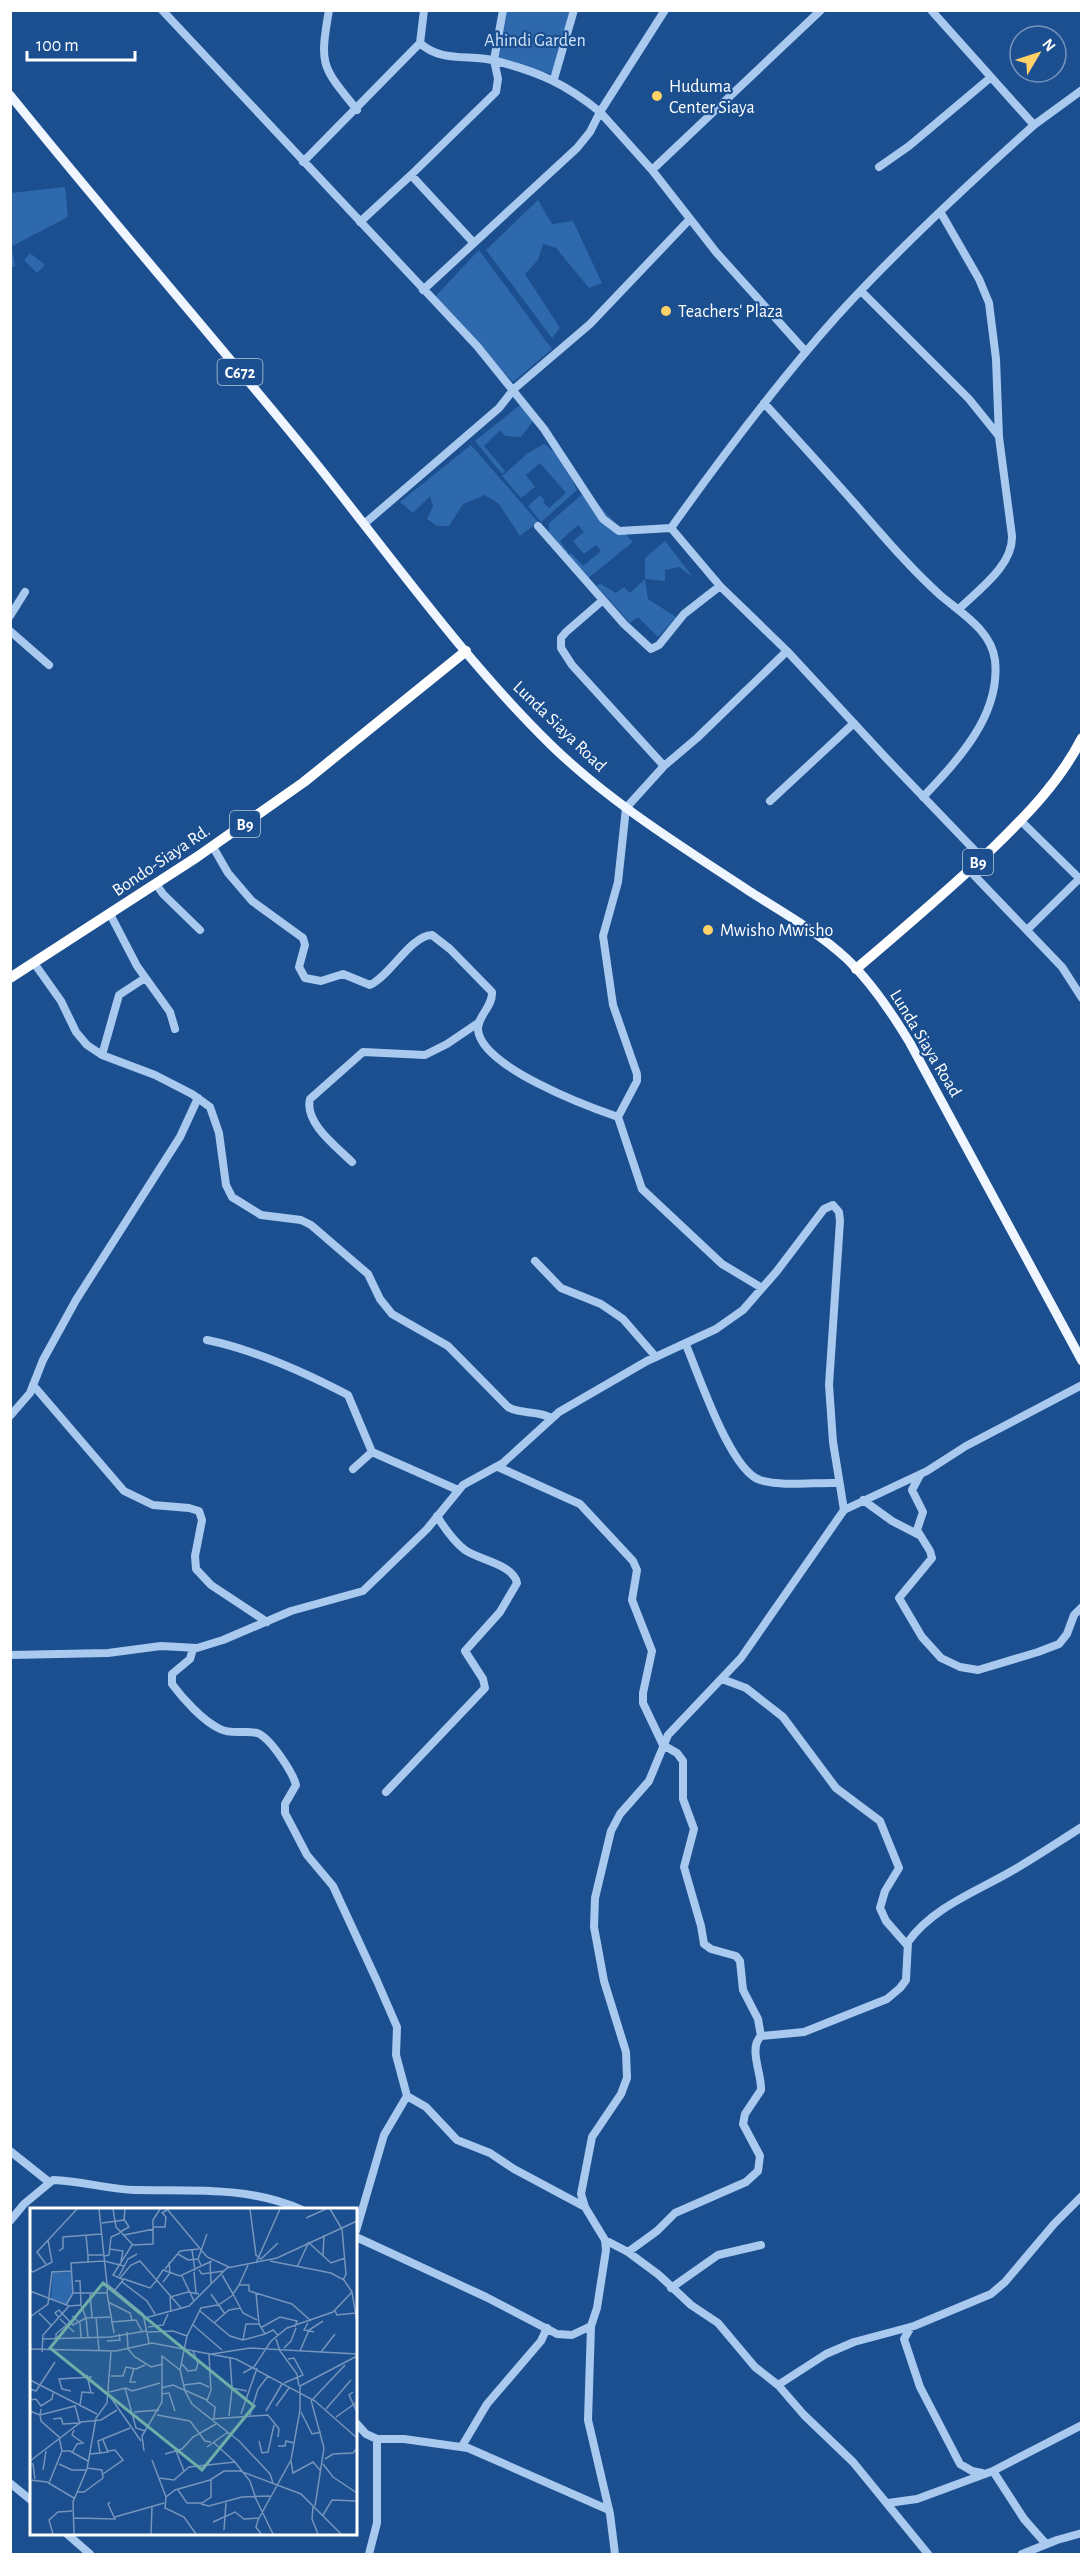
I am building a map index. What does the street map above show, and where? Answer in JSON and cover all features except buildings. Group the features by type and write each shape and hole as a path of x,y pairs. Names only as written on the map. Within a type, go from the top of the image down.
{"highway":[{"name":"Bondo-Siaya Rd.","path":"10,978 213,847 341,754 466,651"},
{"name":"B9","path":"856,969 969,870 1021,820 1064,770 1082,738"}],"main road":[{"name":"C672","path":"10,95 466,651"},
{"name":"Lunda Siaya Road","path":"466,651 551,744 591,782 626,808 803,926 845,957 856,969 881,998 915,1051 1082,1362"}],"street":[{"path":"162,10 477,346 544,429 603,519 619,531 671,528 764,403 861,291 1034,125 1082,90"},
{"path":"329,10 323,58 334,81 357,110"},
{"path":"303,162 357,110 420,43 424,10"},
{"path":"360,222 496,92 498,79 494,60 503,10"},
{"path":"554,80 574,10"},
{"path":"423,290 577,148 590,132 600,112 665,10"},
{"path":"652,170 820,10"},
{"path":"932,10 1034,125"},
{"path":"420,43 434,52 494,60 554,80 575,92 600,112 652,170 689,220 806,352"},
{"path":"879,167 909,146 990,78"},
{"path":"411,175 473,242"},
{"path":"941,213 979,279 989,303 996,359 999,436 1012,542 999,568 958,609"},
{"path":"364,524 499,408 514,389 590,324 689,220"},
{"path":"861,291 980,411 999,436"},
{"path":"764,403 912,567 985,636 991,647 994,657 994,681 990,699 977,731 958,759 923,797"},
{"path":"538,526 637,638 651,649 659,645 684,614 720,586"},
{"path":"671,528 720,586 787,651 982,858"},
{"path":"10,616 25,592"},
{"path":"603,600 566,632 560,644 572,665 664,766"},
{"path":"10,631 49,665"},
{"path":"762,1288 722,1264 642,1189 618,1117 636,1081 637,1074 612,1005 603,936 618,882 626,808 664,766 697,738 787,651"},
{"path":"770,801 854,723"},
{"path":"1021,820 1080,880 1029,929"},
{"path":"213,847 228,873 252,901 303,938 305,945 299,967 305,978 321,981 343,974 370,985 381,978 421,939 432,935 450,949 492,992 491,1002 478,1023 447,1044 425,1055 363,1052 310,1099 308,1109 312,1119 352,1162"},
{"path":"969,870 1029,929 1062,967 1082,998"},
{"path":"156,884 163,894 200,930"},
{"path":"110,914 125,946 170,1012 175,1029"},
{"path":"34,963 61,1001 82,1040 102,1055 155,1075 210,1107 215,1117 221,1144 226,1185 232,1197 261,1215 301,1220 311,1225 368,1274 374,1282 380,1299 392,1314 448,1346 508,1407 516,1411 540,1413 551,1418"},
{"path":"102,1055 118,995 145,978"},
{"path":"478,1023 480,1035 487,1049 511,1068 542,1086 618,1117"},
{"path":"10,1416 26,1400 43,1360 82,1291 180,1137 198,1098"},
{"path":"10,1655 108,1653 162,1646 193,1649 212,1644 303,1607 363,1591 418,1539 463,1485 498,1467 551,1418 656,1357 686,1345 731,1320 762,1288 824,1209 829,1206 836,1207 840,1221 830,1385 832,1430 844,1510"},
{"path":"535,1261 561,1288 601,1304 623,1319 656,1357"},
{"path":"207,1340 230,1345 312,1376 348,1395 372,1452 458,1490"},
{"path":"686,1345 726,1443 748,1473 772,1482 839,1483"},
{"path":"33,1385 124,1491 153,1505 199,1511 202,1520 195,1556 196,1569 204,1579 223,1594 267,1622"},
{"path":"606,2255 605,2240 585,2207 581,2187 589,2145 597,2128 621,2094 628,2070 624,2045 596,1947 593,1912 611,1831 620,1814 649,1782 668,1735 722,1679 762,1630 830,1526 844,1510 922,1473 1082,1385"},
{"path":"353,1469 372,1452"},
{"path":"498,1467 580,1504 633,1561 637,1570 633,1604 648,1636 652,1651 643,1703 663,1745 681,1757 684,1765 683,1799 694,1829 684,1867 704,1944 711,1949 736,1956 740,1961 743,1990 758,2019 760,2036 755,2043 761,2090 745,2114 743,2124 760,2156 758,2171 746,2182 675,2213 657,2231 628,2252"},
{"path":"922,1473 912,1490 923,1512 917,1530 932,1558 900,1595 899,1601 927,1643 946,1661 964,1668 978,1670 1052,1648 1064,1639 1074,1615 1082,1607"},
{"path":"863,1500 892,1521 919,1535"},
{"path":"386,1792 485,1688 483,1679 465,1651 500,1612 517,1583 516,1578 509,1571 482,1560 458,1544 437,1516"},
{"path":"193,1649 190,1659 172,1674 171,1680 174,1687 220,1729 230,1732 254,1732 266,1739 295,1781 296,1788 285,1804 285,1814 307,1856 333,1886 397,2027 396,2055 407,2096 426,2107 457,2140 490,2152 514,2169 585,2207"},
{"path":"722,1679 746,1688 781,1715 836,1788 880,1821 899,1868 885,1891 880,1908 886,1921 907,1944"},
{"path":"760,2036 804,2032 886,1999 906,1980 907,1944 914,1934 947,1907 1027,1862 1082,1827"},
{"path":"357,2228 384,2135 407,2096"},
{"path":"10,2151 50,2182"},
{"path":"10,2221 24,2204 50,2182 58,2180 124,2189 206,2190 253,2194 296,2208"},
{"path":"778,2385 826,2354 854,2342 911,2327 996,2291 1054,2224 1082,2196"},
{"path":"357,2237 557,2334 572,2335 591,2326"},
{"path":"605,2240 617,2244 691,2305 714,2319 756,2367 778,2385 804,2415 854,2462 928,2554"},
{"path":"615,2554 609,2510 589,2429 591,2326 608,2247 617,2244"},
{"path":"671,2288 718,2255 761,2245"},
{"path":"911,2327 904,2339 912,2366 951,2451 960,2464 967,2469 990,2472 1024,2519 1046,2544"},
{"path":"462,2446 487,2404 541,2341 547,2328"},
{"path":"357,2422 366,2434 377,2439 397,2438 462,2446 547,2480 609,2510"},
{"path":"888,2503 917,2499 990,2472 1082,2425"},
{"path":"369,2554 377,2523 377,2439"},
{"path":"10,2483 30,2499"},
{"path":"1022,2554 1082,2533"},
{"path":"68,2535 90,2554"}],"green space":[{"name":"Ahindi Garden","path":"502,11 574,11 555,75 494,60"},
{"path":"65,187 68,217 12,246 15,267 11,267 11,193"},
{"path":"538,200 552,224 573,221 602,283 589,288 556,248 543,244 538,260 525,274 560,328 552,338 486,250"},
{"path":"479,250 552,349 513,382 433,299"},
{"path":"30,253 45,265 37,273 24,260"},
{"path":"520,405 533,421 521,437 505,436 500,430 484,446 505,471 502,474 475,441"},
{"path":"544,444 559,455 577,490 541,522 528,506 540,495 549,508 566,493 540,463 526,475 535,487 521,498 502,476 528,453"},
{"path":"471,445 538,522 520,536 499,504 485,495 463,504 449,526 437,526 427,519 433,506 430,496 413,513 400,502"},
{"path":"586,491 633,542 587,579 567,556 571,553 583,566 601,551 596,545 584,554 573,541 584,532 578,525 560,541 568,552 566,555 549,537 549,523"},
{"path":"665,541 693,577 679,567 665,570 665,581 645,579 645,558"},
{"path":"645,579 648,599 676,617 658,637 638,617 630,623 596,585 601,584 616,593 624,587 630,593"}],"place":[{"name":"Huduma Center Siaya","path":"657,96"},
{"name":"Teachers' Plaza","path":"666,311"},
{"name":"Mwisho Mwisho","path":"708,930"}]}
